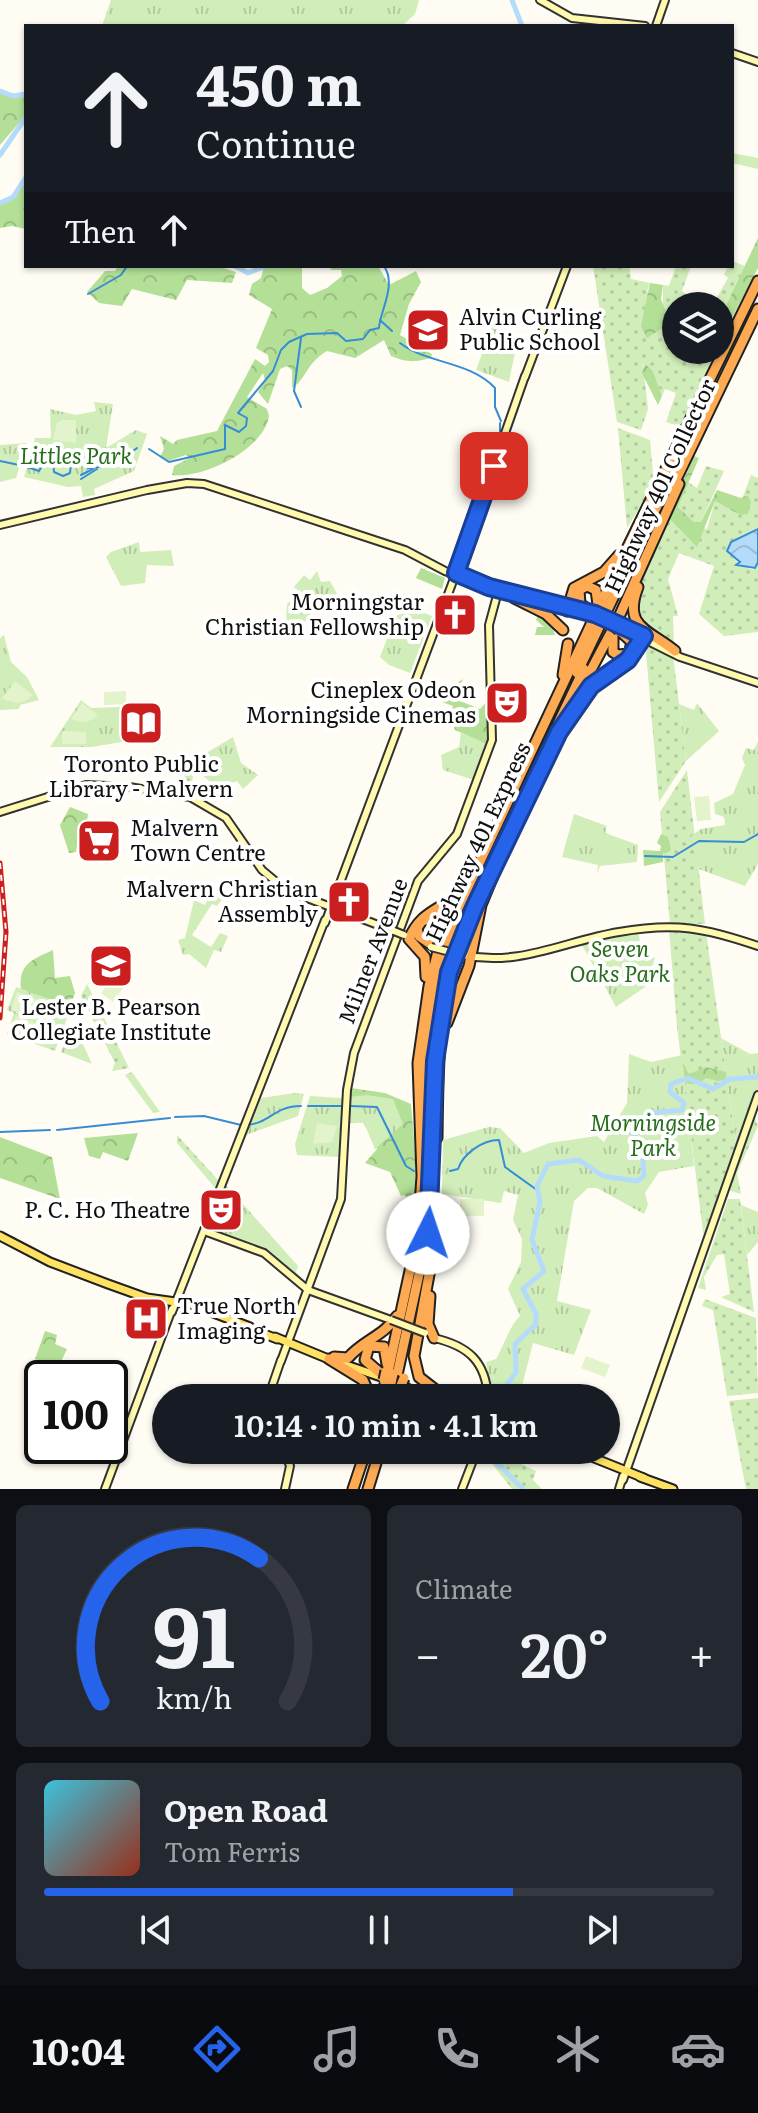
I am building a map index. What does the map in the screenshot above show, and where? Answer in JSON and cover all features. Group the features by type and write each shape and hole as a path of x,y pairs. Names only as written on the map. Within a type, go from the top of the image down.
{"highway":[{"name":"Highway 401 Collector","path":"392,1384 412,1271 422,1176 418,1063 432,970 451,923 533,753 593,614 758,281"},
{"name":"Highway 401 Express","path":"392,1384 428,1233 435,1021 450,958 477,889 758,295"},
{"name":"Highway 401 Express","path":"392,1384 424,1233 428,1031 436,986 454,929 758,309"},
{"name":"Highway 401 Collector","path":"392,1384 406,1356 437,1204 440,1058 452,965 559,732 618,625 664,517 758,319"},
{"path":"593,614 662,502"},
{"path":"575,701 662,502"},
{"path":"664,517 635,594 633,611 640,626 675,651"},
{"path":"567,609 574,588 610,568 642,519"},
{"path":"514,598 546,614 563,630"},
{"path":"559,732 591,686 628,660 644,637"},
{"path":"533,753 568,664 568,644"},
{"path":"440,1058 481,905 509,837"},
{"path":"418,1063 426,966 425,957 407,937 419,918 455,897 480,862"},
{"path":"422,1007 440,933 438,923 426,919 419,924 417,932 432,946"},
{"path":"428,1031 434,979 451,923"},
{"path":"431,1126 439,1020 452,965"},
{"path":"429,1332 437,1204"},
{"path":"426,1384 415,1363 433,1253"},
{"path":"331,1358 348,1358 391,1325 412,1271"},
{"path":"353,1366 355,1353 363,1344"},
{"path":"331,1358 365,1384"},
{"path":"362,1488 368,1464"},
{"path":"362,1488 368,1464"}],"main road":[{"path":"540,0 572,18 627,24"},
{"path":"657,24 665,0"},
{"path":"734,54 758,62"},
{"path":"105,1489 336,895 566,268"},
{"path":"513,410 525,376"},
{"path":"0,525 157,489 204,484 404,550 489,587 567,609"},
{"path":"500,590 514,598 593,614 685,657"},
{"name":"Milner Avenue","path":"273,1384 341,1199 347,1090 354,1053 418,881 457,834 492,740 489,625 500,590"},
{"path":"644,637 685,657 758,683"},
{"path":"0,813 84,787 117,787 183,798 209,809 231,829 273,884 293,897 466,955 541,955 616,932 683,926 700,927 758,946"},
{"path":"619,1489 686,1308 758,1095"},
{"path":"204,1230 264,1253 294,1280 308,1288 429,1332 468,1352 483,1367 486,1384"},
{"path":"0,1234 52,1263 137,1293 190,1304 392,1384"},
{"path":"353,1366 392,1384"},
{"path":"285,1489 289,1464"},
{"path":"462,1489 472,1464"},
{"path":"611,1464 673,1489"}],"green space":[{"path":"111,0 419,0 415,14 404,24 103,24"},
{"path":"0,92 24,95 24,117 0,145"},
{"path":"734,153 758,158 758,169 734,163"},
{"path":"24,184 24,229 0,228 0,201 10,201"},
{"path":"758,238 758,268 734,314 732,292"},
{"path":"734,262 745,266 733,292 720,292 728,278 724,274 728,268 734,268"},
{"path":"117,268 223,268 236,272 232,283 187,280 176,300 132,289 122,306 99,303 87,292 105,271 115,271"},
{"path":"264,268 302,268 302,288 310,295 327,288 342,276 341,270 330,268 379,268 389,285 416,271 421,282 409,304 400,335 432,354 431,358 411,361 391,356 384,340 355,358 327,351 292,388 292,370 287,366 280,369 268,404 258,392 265,380 263,373 247,397 267,409 269,416 256,440 215,467 172,475 174,466 190,458 186,455 168,461 160,457 164,449 160,436 173,444 177,440 217,431 255,359 265,366 269,362 268,355 256,348 272,309 249,295 252,284 261,278"},
{"path":"593,268 629,268 631,279 650,283 647,291 662,309 662,364 711,364 682,427 666,422 676,393 665,389 662,396 653,371 643,364 648,409 641,430 617,422"},
{"path":"675,268 690,268 682,291 663,292 663,285 669,286"},
{"path":"650,283 663,285 661,329 647,338 641,326"},
{"path":"498,311 502,313 494,337 516,347 509,382 476,370"},
{"path":"645,364 653,371 662,396 658,405 642,373"},
{"name":"Littles Park","path":"94,402 113,404 106,448 136,430 147,434 134,471 94,489 95,495 83,497 81,486 68,487 24,477 35,438 51,438 50,409 76,415 96,411"},
{"path":"76,420 76,443 53,440 57,423"},
{"path":"618,428 650,440 654,485 627,528"},
{"path":"27,443 16,478 0,482 0,445"},
{"path":"694,456 699,458 678,507 694,522 701,522 717,490 741,498 748,495 751,502 748,514 740,515 715,501 697,547 668,517"},
{"path":"706,466 724,471 701,522 694,522 678,507 688,482 697,488"},
{"path":"751,475 758,478 758,529 731,542 727,551 739,564 753,570 758,562 758,632 724,636 699,614 714,566 679,553 668,579 678,616 673,616 674,646 663,642 635,614 636,595 668,517 707,529 715,501 740,515 751,502 748,495 742,499"},
{"path":"139,542 140,552 171,550 174,566 147,565 145,583 121,586 106,557 111,552"},
{"path":"421,568 445,578 442,589 416,578"},
{"path":"317,571 321,582 330,581 337,594 314,610 299,628 286,623 287,604 300,592 294,587 304,575 310,580"},
{"path":"413,609 432,616 410,673 389,665 380,657 396,616"},
{"path":"538,615 552,625 555,635 535,635 537,627 544,627 536,620"},
{"path":"4,635 11,662 27,677 39,700 20,705 19,709 0,710 0,638"},
{"path":"645,641 673,655 686,761 659,802"},
{"path":"463,679 455,699 480,709 488,700 488,745 455,730 450,715 453,706 442,702 450,687"},
{"path":"15,681 33,695 26,701 2,698"},
{"path":"126,691 126,704 104,705 104,692"},
{"path":"81,700 91,708 147,706 145,738 92,747 50,747"},
{"path":"82,703 98,715 86,722 71,719"},
{"path":"697,703 719,731 686,761 679,704 694,710"},
{"path":"62,731 86,732 86,744 62,744"},
{"path":"461,732 488,745 474,780 443,770 441,755 459,747"},
{"path":"233,737 241,763 258,775 243,789 237,781 215,784 197,769 196,759"},
{"path":"758,741 758,864 745,886 699,869 691,836 701,829 725,825 724,817 715,814 714,803 733,794 745,765 742,758 746,748 754,750"},
{"path":"179,758 196,759 190,793 175,790"},
{"path":"687,770 705,924 670,924 660,812"},
{"path":"709,796 711,820 697,821 694,797"},
{"path":"70,807 88,814 85,835 78,840 76,852 69,853 60,825"},
{"path":"574,814 607,826 605,833 638,845 637,862 600,866 597,874 598,865 562,857"},
{"path":"661,834 668,837 671,850 663,854 663,862 644,866 643,850 660,851 661,846 657,843"},
{"path":"218,890 223,898 217,906 212,904 192,935 211,947 220,933 228,936 221,952 214,950 206,968 189,954 183,955 178,940 185,938 194,900 205,905 210,894 214,896"},
{"path":"669,929 706,932 737,1150 704,1239 677,1027"},
{"name":"Seven Oaks Park","path":"638,933 643,953 655,958 645,987 616,1007 582,945"},
{"path":"53,950 55,978 70,976 75,993 69,1008 21,989 22,974 28,964"},
{"path":"115,975 126,984 113,1002 101,993"},
{"path":"87,984 129,1068 112,1071 115,1063 81,996"},
{"path":"16,987 71,1007 55,1051 7,1034 14,1013 7,1010"},
{"path":"17,992 49,1004 43,1022 11,1010"},
{"path":"16,1016 50,1028 44,1045 9,1033"},
{"path":"68,1032 82,1042 92,1064 61,1052"},
{"name":"Morningside Park","path":"721,1038 750,1054 758,1053 758,1088 737,1150"},
{"name":"Morningside Park","path":"629,1054 651,1062 682,1055 694,1166 659,1172 645,1193 648,1205 644,1214 597,1188 588,1188 574,1201 557,1301 591,1310 574,1355 533,1343 523,1384 490,1384 486,1362 496,1359 520,1316 508,1289 521,1262 522,1239 513,1220 518,1195 504,1191 501,1203 442,1194 443,1140 489,1127 500,1128 524,1153 549,1143 597,1136 604,1142 627,1103"},
{"path":"683,1063 689,1074 706,1067 725,1072 730,1066 734,1077 718,1081 706,1078 699,1084 690,1084 640,1064"},
{"path":"132,1072 160,1112 153,1113 125,1075"},
{"path":"351,1088 385,1093 411,1104 416,1161 414,1211 405,1195 401,1196 390,1172 365,1163 377,1149 363,1122 350,1123"},
{"path":"304,1094 298,1116 246,1135 261,1098"},
{"path":"367,1095 393,1099 403,1124 375,1149 364,1123 348,1122 349,1097"},
{"path":"310,1096 342,1098 340,1157 297,1155 295,1144"},
{"path":"754,1116 758,1126 737,1173 741,1194 728,1190"},
{"path":"317,1123 337,1126 332,1142 313,1144"},
{"path":"138,1133 128,1161 103,1152 100,1159 89,1156 84,1138"},
{"path":"177,1135 219,1181 216,1189 177,1143"},
{"path":"0,1137 52,1157 60,1199 0,1178"},
{"path":"226,1185 298,1266 296,1272 305,1282 259,1247 210,1228"},
{"path":"460,1199 484,1199 484,1216 460,1216"},
{"path":"728,1199 740,1199 754,1312 721,1297 730,1294 724,1254 717,1255 704,1277 706,1290 698,1288"},
{"path":"741,1205 758,1212 758,1242 747,1255"},
{"path":"705,1299 756,1318 758,1393 727,1396 713,1310 702,1306"},
{"path":"45,1331 57,1335 55,1344 67,1349 62,1360 35,1359"},
{"path":"586,1356 610,1365 605,1377 581,1368"},
{"path":"758,1398 758,1489 746,1489 729,1401"},
{"path":"492,1464 521,1464 536,1471 533,1480 542,1489 512,1489"}],"water":[{"path":"758,529 758,562 755,568 736,565 740,562 727,551 731,542"}],"waterway":[{"path":"512,0 521,24"},
{"path":"0,91 13,96 24,94"},
{"path":"0,155 24,120"},
{"path":"0,203 13,197 24,180"},
{"path":"88,294 121,275 126,268"},
{"path":"239,268 248,273 261,268"},
{"path":"149,449 169,462 225,449 225,425 239,432 246,426 247,418 238,413 273,371 281,350 289,342 307,334 337,333 346,341 363,339 370,330 379,328 389,281 385,268"},
{"path":"380,320 392,331"},
{"path":"301,338 294,391 301,407"},
{"path":"400,343 485,379 495,388 495,407 501,421"},
{"path":"500,423 500,432"},
{"path":"27,467 39,471 44,463 51,467 53,461 54,472 63,476 70,473 71,463 78,459 88,468 102,467 120,460 137,448"},
{"path":"0,461 19,465"},
{"path":"81,475 93,469"},
{"path":"81,479 97,469"},
{"path":"645,856 673,857 699,841 744,842 758,834"},
{"path":"507,1384 516,1372 515,1344 536,1324 536,1314 523,1289 544,1271 532,1240 540,1202 537,1186 548,1164 579,1160 603,1176 637,1181 644,1176 642,1146 627,1125 643,1120 650,1113 682,1110 684,1103 670,1092 671,1084 688,1078 713,1089 730,1079 758,1077"},
{"path":"247,1125 284,1109 301,1106"},
{"path":"308,1106 341,1106"},
{"path":"350,1106 377,1107 406,1166 414,1171"},
{"path":"175,1117 204,1116 241,1125"},
{"path":"57,1130 170,1118"},
{"path":"0,1132 50,1130"},
{"path":"450,1171 458,1169 474,1149 486,1142 499,1140 505,1167 537,1190"},
{"path":"498,1464 523,1489"}],"railway":[{"path":"0,863 6,932 0,1018"}],"place":[{"name":"Alvin Curling Public School","path":"428,330"},
{"name":"Morningstar Christian Fellowship","path":"455,615"},
{"name":"Cineplex Odeon Morningside Cinemas","path":"507,703"},
{"name":"Toronto Public Library - Malvern","path":"141,723"},
{"name":"Malvern Town Centre","path":"99,841"},
{"name":"Malvern Christian Assembly","path":"349,902"},
{"name":"Lester B. Pearson Collegiate Institute","path":"111,966"},
{"name":"P. C. Ho Theatre","path":"221,1210"},
{"name":"True North Imaging","path":"146,1319"}],"route":[{"path":"428,1233 435,1061 439,1020 449,972 475,906 559,732 564,730 591,686 624,664 644,636 595,614 489,587 456,573 494,466"}]}
